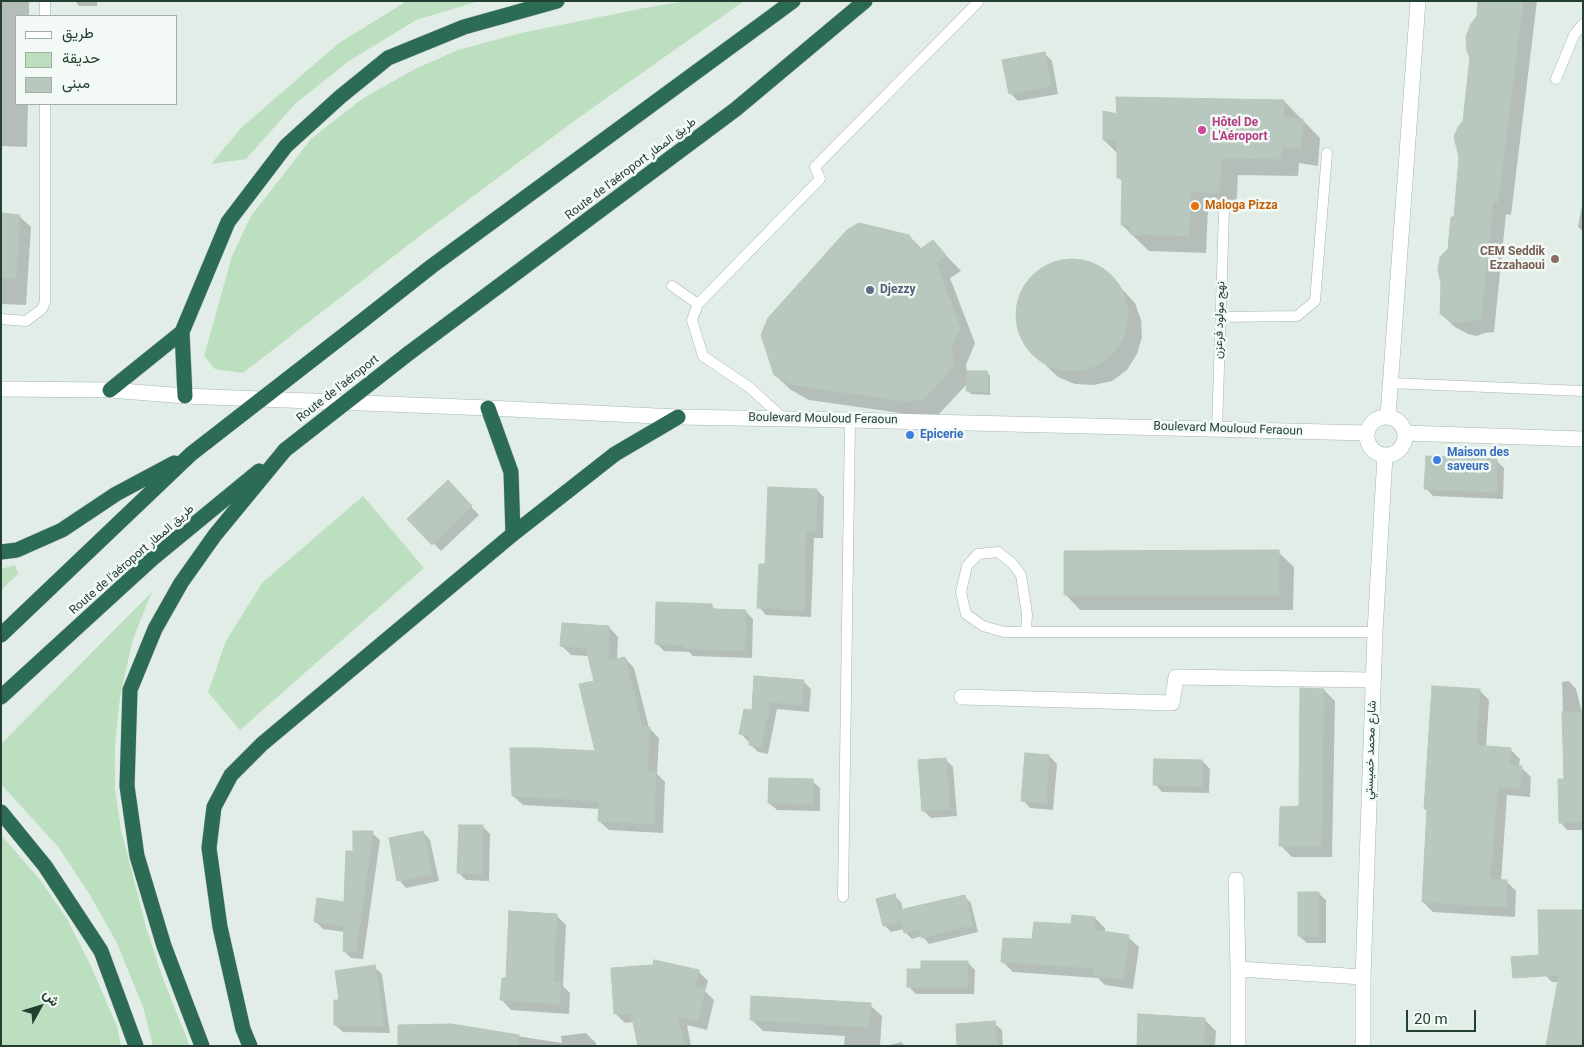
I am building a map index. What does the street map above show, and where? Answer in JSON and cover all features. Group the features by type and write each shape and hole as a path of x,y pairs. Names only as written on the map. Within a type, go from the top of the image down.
{"highway":[{"path":"185,396 182,332 228,222 286,146 340,97 388,58 464,27 557,1"},
{"path":"1,635 191,454 440,260 793,1"},
{"name":"Route de l'aéroport طريق المطار","path":"409,353 736,109 865,1"},
{"path":"110,390 182,332"},
{"name":"Route de l'aéroport","path":"285,450 409,353"},
{"path":"488,408 511,472 513,534"},
{"path":"250,1046 243,1029 220,928 209,848 214,807 231,775 262,744 513,534 615,454 678,417"},
{"path":"202,1046 164,946 137,856 127,786 130,690 155,629 181,583 215,535 285,450"},
{"name":"Route de l'aéroport طريق المطار","path":"1,697 152,559 285,450"},
{"path":"1,552 17,550 62,530 116,494 191,454"},
{"path":"1,812 45,866 101,950 136,1046"}],"main road":[{"path":"1388,416 1418,1"},
{"name":"Boulevard Mouloud Feraoun","path":"1,389 110,390 185,396 678,417 1367,433"},
{"path":"1382,416 1388,416 1400,422 1404,427 1405,433 1404,444 1401,448 1385,455 1373,450 1367,439 1367,433 1372,422 1382,416"},
{"path":"1405,433 1583,439"},
{"name":"شارع محمد خميستي","path":"1363,1046 1363,977 1373,680 1385,455"},
{"path":"962,696 1172,703 1176,677 1373,680"},
{"path":"1236,880 1238,1046"},
{"path":"1238,969 1363,977"}],"lane":[{"path":"44,1 44,15"},
{"path":"784,418 748,387 703,356 692,320 698,304 820,179 815,167 979,1"},
{"path":"1556,79 1574,35 1583,24"},
{"path":"1,319 26,321 42,309 45,302 45,105"},
{"path":"1221,317 1297,316 1316,301 1327,153"},
{"name":"نهج مولود فرعزن","path":"1217,429 1224,211"},
{"path":"672,286 698,304"},
{"path":"1390,383 1583,391"},
{"path":"843,897 850,420"},
{"path":"1026,632 1027,614 1021,575 1012,563 998,552 978,554 967,566 961,592 966,614 983,626 1004,632 1026,632 1375,632"}],"green space":[{"path":"407,1 479,1 416,20 349,61 296,103 246,159 211,164 242,127 339,43"},
{"path":"686,1 744,1 581,116 421,235 243,373 215,369 204,356 232,256 251,216 311,139 362,99 415,69 458,50 521,33"},
{"path":"363,496 424,568 240,730 208,692 226,641 262,583"},
{"path":"15,565 18,574 1,590 1,569"},
{"path":"152,592 133,639 120,697 115,747 115,789 121,830 146,927 163,979 190,1046 153,1046 143,1007 117,943 90,895 59,848 1,784 1,744"},
{"path":"1,835 41,881 67,919 90,964 117,1026 121,1046 1,1046"}],"building":[{"path":"1478,1 1523,1 1498,202 1493,202 1481,319 1462,323 1453,322 1440,314 1441,284 1438,270 1440,257 1448,249 1451,217 1454,217 1459,157 1454,137 1463,121 1470,57 1467,51 1466,37 1471,24 1477,16"},
{"path":"1045,52 1051,86 1009,94 1002,60"},
{"name":"Hôtel De L'Aéroport","path":"1116,97 1284,100 1284,118 1303,119 1301,149 1282,146 1281,159 1221,158 1219,193 1191,191 1189,236 1130,234 1130,225 1121,225 1122,178 1117,178 1117,140 1103,140 1103,111 1117,114"},
{"path":"1,213 20,215 16,278 1,278"},
{"name":"Djezzy","path":"859,223 909,235 919,250 933,240 946,255 936,263 960,327 951,349 954,366 924,399 905,401 793,385 774,375 761,335 768,318 847,230"},
{"path":"1072,259 1093,264 1111,276 1123,294 1128,315 1123,336 1111,354 1093,366 1072,371 1051,366 1033,354 1021,336 1016,315 1021,294 1033,276 1051,264"},
{"path":"967,371 987,371 987,392 966,391"},
{"path":"1426,456 1497,459 1496,492 1424,489"},
{"path":"448,480 472,506 432,545 407,519"},
{"path":"768,487 817,489 816,531 806,531 804,610 757,608 759,564 765,564"},
{"path":"1279,550 1279,595 1064,595 1064,551"},
{"path":"656,602 712,604 712,609 746,610 745,651 684,648 684,645 655,644"},
{"path":"562,623 609,626 608,661 625,657 642,727 650,727 647,771 656,772 654,824 598,821 599,801 512,796 510,748 595,751 579,684 594,681 586,648 560,646"},
{"path":"754,676 804,680 802,705 770,702 761,747 749,745 750,736 739,734 744,709 752,710"},
{"path":"1432,686 1480,689 1476,745 1511,748 1509,765 1522,766 1520,788 1498,786 1490,879 1507,880 1506,907 1422,902 1427,809 1424,809"},
{"path":"1300,688 1324,689 1321,846 1279,846 1280,807 1299,806"},
{"path":"1562,712 1583,712 1583,822 1559,823 1558,779 1564,779"},
{"path":"1025,753 1049,755 1046,803 1021,801"},
{"path":"946,758 950,809 922,811 918,760"},
{"path":"1154,759 1202,760 1202,786 1153,785"},
{"path":"769,778 813,779 813,804 768,803"},
{"path":"459,825 483,825 482,874 457,873"},
{"path":"353,831 373,831 356,952 343,951 344,926 314,922 317,898 344,902 346,851 353,851"},
{"path":"423,831 432,874 397,881 389,838"},
{"path":"1298,892 1319,892 1319,936 1298,936"},
{"path":"895,894 899,910 965,895 972,925 921,938 921,928 904,933 901,921 883,926 876,899"},
{"path":"1538,910 1583,910 1583,1046 1546,1046 1559,975 1513,978 1511,957 1539,955"},
{"path":"509,911 557,914 553,981 561,982 559,1004 500,1000 502,978 506,978"},
{"path":"1072,915 1095,917 1095,930 1129,935 1123,979 1093,975 1094,968 1001,962 1003,938 1032,939 1034,922 1071,924"},
{"path":"654,960 699,970 695,987 705,989 698,1021 678,1016 684,1046 638,1046 631,1013 614,1014 611,968 653,965"},
{"path":"921,961 968,961 967,987 907,987 907,969 921,969"},
{"path":"375,965 384,1026 334,1025 334,1000 339,1000 335,971"},
{"path":"751,996 871,1003 869,1027 750,1020"},
{"path":"1138,1014 1205,1018 1203,1046 1137,1046"},
{"path":"995,1021 997,1046 957,1046 956,1024"},
{"path":"451,1024 519,1035 518,1046 398,1046 398,1025"}],"place":[{"name":"Hôtel De L'Aéroport","path":"1202,130"},
{"name":"Maloga Pizza","path":"1195,206"},
{"name":"CEM Seddik Ezzahaoui","path":"1555,259"},
{"name":"Djezzy","path":"870,290"},
{"name":"Epicerie","path":"910,435"},
{"name":"Maison des saveurs","path":"1437,460"}]}
